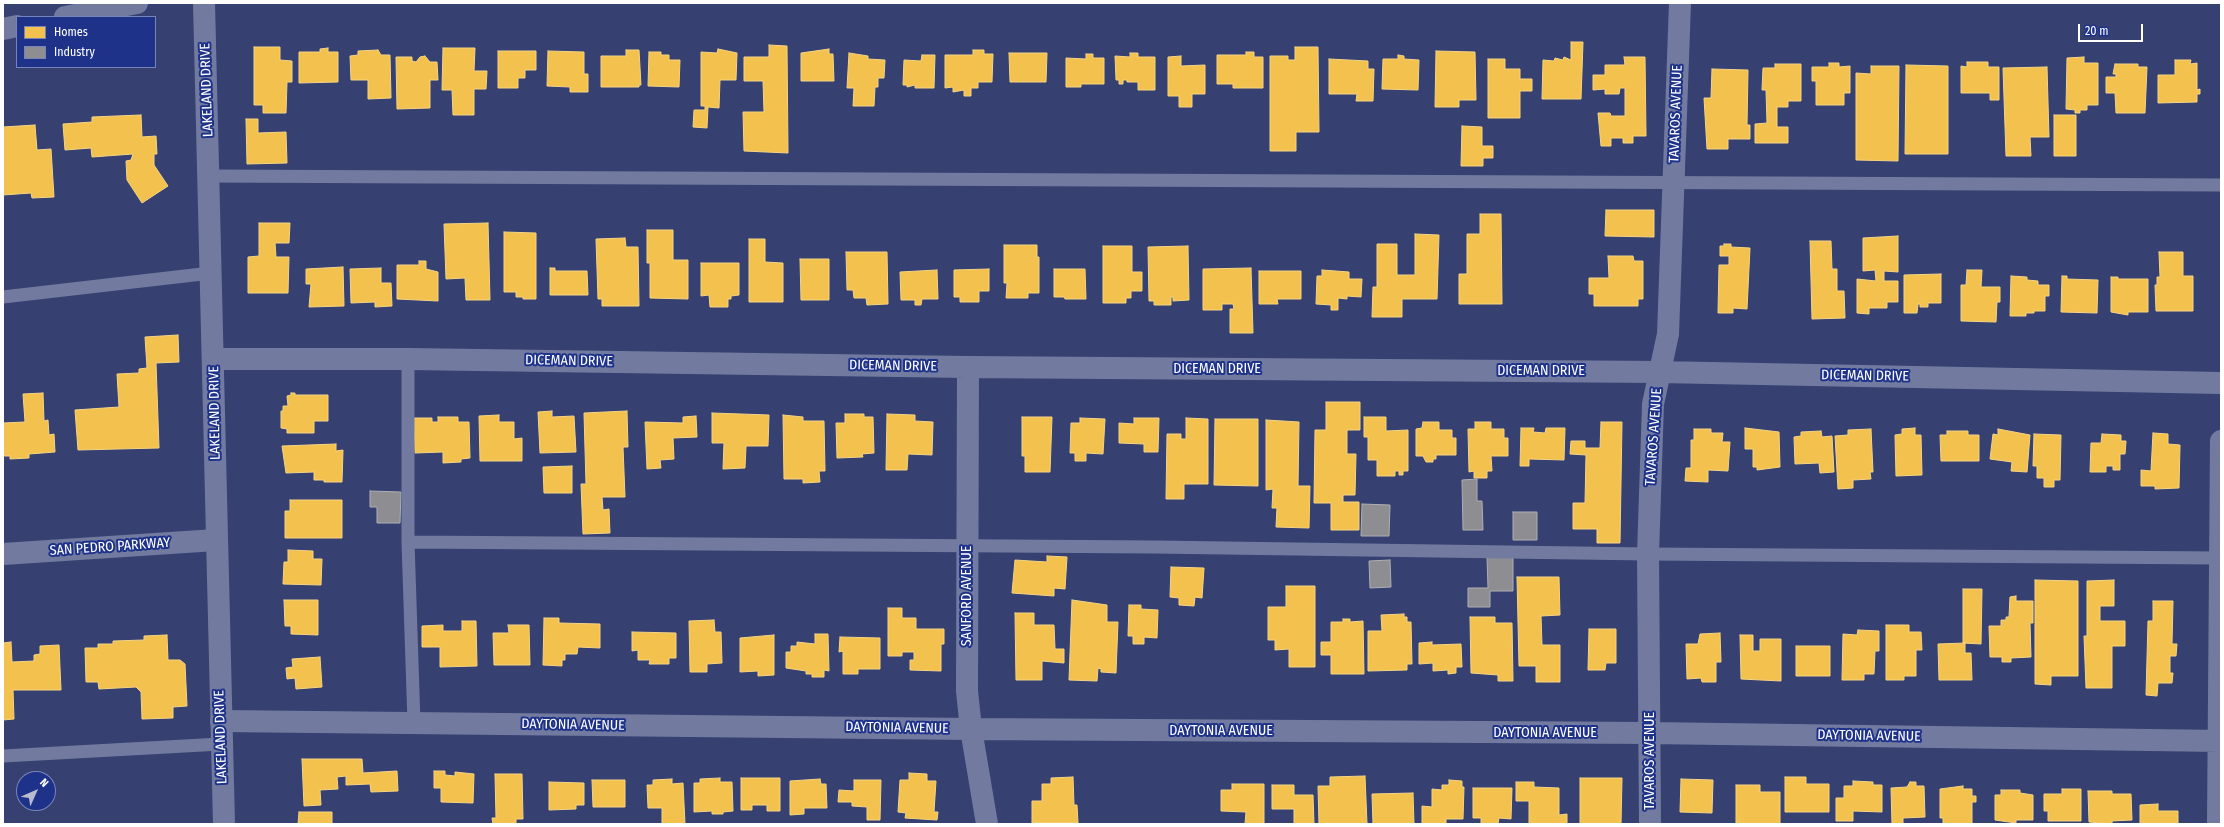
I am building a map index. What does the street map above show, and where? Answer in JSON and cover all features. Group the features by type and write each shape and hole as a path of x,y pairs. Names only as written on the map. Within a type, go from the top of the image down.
{"street":[{"path":"70,16 137,3"},
{"name":"LAKELAND DRIVE","path":"204,3 214,359 216,540 224,824"},
{"name":"TAVAROS AVENUE","path":"1650,824 1648,554 1653,404 1668,334 1680,3"},
{"path":"3,29 16,26"},
{"name":"DICEMAN DRIVE","path":"214,359 408,359 968,367 1659,372 2221,382"},
{"name":"SANFORD AVENUE","path":"968,367 967,691 971,729 986,824"},
{"path":"2218,824 2221,441"},
{"name":"SAN PEDRO PARKWAY","path":"3,554 216,540"},
{"name":"DAYTONIA AVENUE","path":"221,721 971,729 1650,733 2219,740"}],"lane":[{"path":"209,176 1674,181 2221,185"},
{"path":"3,297 211,273"},
{"path":"408,359 408,542 414,723"},
{"path":"408,542 1155,547 1648,554 2220,558"},
{"path":"3,756 221,744"}],"building: Homes":[{"path":"1571,42 1583,42 1581,99 1542,99 1543,60 1554,61 1555,58 1563,60 1564,57 1571,60"},
{"path":"769,45 787,46 788,153 744,151 743,112 764,112 763,81 744,81 744,57 769,57"},
{"path":"254,47 280,47 280,60 292,61 292,82 287,82 286,113 263,113 263,105 254,105"},
{"path":"1295,47 1318,47 1319,132 1296,132 1296,151 1270,151 1270,56 1288,56 1288,60 1295,60"},
{"path":"328,48 328,52 338,52 338,82 299,83 299,52 320,52 320,49"},
{"path":"443,48 475,48 474,71 487,71 486,89 474,89 474,115 453,115 452,90 442,90"},
{"path":"718,49 737,53 736,80 720,80 719,108 708,107 707,128 693,127 694,110 705,110 705,106 701,106 701,52 717,53"},
{"path":"829,49 829,54 833,54 834,81 801,81 801,53"},
{"path":"378,50 381,55 390,55 391,98 368,99 368,80 351,80 350,56 358,55 358,51"},
{"path":"626,50 639,50 641,85 639,85 639,87 601,87 601,56 626,56"},
{"path":"973,50 984,50 984,54 993,54 992,82 978,82 978,88 971,88 971,96 964,96 964,90 953,92 953,87 945,88 945,55 973,55"},
{"path":"498,51 536,51 536,70 525,70 525,78 518,78 518,88 498,88"},
{"path":"548,51 584,52 584,74 588,74 588,92 570,92 570,87 547,86"},
{"path":"1436,51 1475,52 1476,100 1459,100 1459,107 1435,107"},
{"path":"649,52 661,52 661,55 669,55 669,60 680,60 679,87 648,86"},
{"path":"1246,52 1254,52 1254,57 1263,57 1263,88 1233,88 1233,84 1217,84 1217,55 1246,55"},
{"path":"849,53 868,56 868,59 885,60 884,78 878,78 878,87 875,87 874,106 853,106 854,88 847,88"},
{"path":"1009,53 1047,53 1046,82 1010,82"},
{"path":"1130,53 1138,53 1138,57 1155,57 1155,90 1138,90 1138,82 1127,82 1127,80 1123,80 1123,84 1119,84 1119,80 1116,80 1115,56 1130,57"},
{"path":"1086,54 1093,54 1093,58 1104,58 1104,84 1081,84 1081,87 1066,87 1066,58 1086,59"},
{"path":"922,55 935,55 934,88 915,88 915,85 907,87 907,85 903,85 904,60 921,61"},
{"path":"1398,55 1404,56 1404,59 1419,60 1418,90 1382,89 1383,59 1398,59"},
{"path":"425,56 430,62 437,62 438,80 430,80 430,108 397,109 396,57 412,57 412,61 416,62 420,57"},
{"path":"1181,56 1181,66 1205,65 1205,94 1192,94 1192,107 1179,107 1179,96 1168,96 1168,57"},
{"path":"1624,57 1645,57 1646,136 1633,136 1633,143 1623,143 1623,138 1611,138 1611,146 1601,146 1598,113 1610,113 1611,116 1625,116 1625,88 1620,88 1619,94 1605,94 1605,89 1593,90 1593,75 1605,75 1605,65 1625,65"},
{"path":"2084,57 2084,63 2098,63 2098,105 2087,105 2087,110 2080,110 2080,113 2075,113 2075,110 2066,109 2067,58"},
{"path":"1329,59 1368,61 1368,69 1374,69 1373,101 1356,101 1357,94 1329,94"},
{"path":"1488,59 1505,59 1505,69 1520,69 1520,79 1532,79 1532,91 1520,91 1520,118 1488,118"},
{"path":"2175,60 2191,60 2190,64 2197,63 2197,90 2200,89 2200,94 2197,94 2197,102 2158,103 2158,75 2175,75"},
{"path":"1967,62 1988,62 1988,67 1999,67 1999,100 1990,100 1990,93 1961,93 1961,66 1967,67"},
{"path":"1829,63 1839,63 1839,67 1850,66 1850,93 1844,93 1844,105 1816,105 1816,81 1812,81 1812,67 1829,67"},
{"path":"1775,64 1801,64 1801,101 1788,101 1788,107 1777,107 1777,127 1788,127 1788,143 1755,143 1755,124 1767,123 1766,90 1762,90 1763,68 1775,68"},
{"path":"2115,64 2138,64 2138,67 2147,67 2145,113 2116,113 2115,93 2106,93 2106,77 2116,77 2116,74 2113,74"},
{"path":"1906,65 1948,66 1948,154 1905,154"},
{"path":"1871,66 1899,66 1898,161 1856,160 1856,73 1871,74"},
{"path":"2047,67 2049,137 2030,137 2031,156 2006,156 2003,68"},
{"path":"1712,69 1748,70 1747,125 1750,125 1750,139 1728,139 1728,149 1707,149 1704,98 1711,98"},
{"path":"141,115 142,137 156,136 157,154 154,154 154,165 168,186 142,203 127,180 126,161 131,160 133,154 92,157 91,148 65,150 63,124 92,122 92,117"},
{"path":"2054,115 2076,115 2076,156 2054,156"},
{"path":"246,119 258,119 258,133 286,132 287,163 247,164"},
{"path":"35,125 37,150 51,149 54,197 32,198 31,193 3,195 3,127"},
{"path":"1462,126 1482,127 1482,146 1493,146 1493,158 1483,158 1483,166 1461,166"},
{"path":"1606,210 1654,210 1654,237 1605,236"},
{"path":"1480,214 1501,214 1502,304 1459,304 1459,274 1467,274 1467,234 1480,234"},
{"path":"259,223 290,223 289,243 275,243 276,257 289,257 288,293 248,293 248,257 259,256"},
{"path":"488,223 490,300 466,300 465,278 446,279 444,224"},
{"path":"647,230 673,230 673,260 688,260 688,299 650,298 650,263 647,263"},
{"path":"504,232 536,233 536,299 523,299 523,297 516,297 516,292 504,292"},
{"path":"1415,234 1439,235 1437,299 1402,299 1402,317 1372,317 1373,287 1377,287 1377,244 1397,244 1397,275 1415,275"},
{"path":"1898,236 1898,272 1884,271 1884,281 1898,281 1898,302 1887,302 1887,308 1869,308 1869,314 1857,313 1857,279 1876,281 1875,270 1863,271 1863,238"},
{"path":"625,238 626,247 638,247 639,306 602,306 602,299 598,299 596,239"},
{"path":"749,239 765,239 765,262 783,263 783,302 749,302"},
{"path":"1810,241 1831,241 1832,269 1837,269 1837,291 1844,291 1845,318 1812,319"},
{"path":"1724,244 1731,244 1731,247 1750,248 1747,309 1733,308 1733,313 1718,313 1719,265 1729,265 1729,256 1720,256 1720,246 1724,246"},
{"path":"1004,245 1037,245 1037,257 1039,257 1039,293 1028,293 1028,298 1006,298 1007,283 1004,283"},
{"path":"1103,246 1132,246 1132,272 1142,272 1142,291 1131,291 1131,298 1126,298 1126,303 1103,303"},
{"path":"1188,246 1189,300 1173,301 1173,297 1171,297 1171,305 1154,305 1154,301 1149,301 1148,247"},
{"path":"846,252 887,252 888,304 867,305 866,298 854,298 853,290 847,290"},
{"path":"2159,252 2183,252 2183,276 2193,276 2193,311 2156,311 2155,285 2157,285 2157,277 2160,277"},
{"path":"1608,256 1633,256 1634,261 1643,261 1643,299 1638,299 1638,306 1594,306 1594,294 1589,294 1589,278 1609,278"},
{"path":"800,259 829,259 829,300 801,300"},
{"path":"419,261 426,261 426,269 438,272 438,301 397,299 397,265 419,265"},
{"path":"701,263 739,263 739,295 731,296 731,299 728,299 728,307 710,307 709,295 701,296"},
{"path":"343,267 344,306 309,307 311,284 306,284 306,269"},
{"path":"381,268 381,283 391,283 392,306 375,307 375,302 351,303 350,269"},
{"path":"550,268 555,268 555,271 587,271 588,295 550,295"},
{"path":"1251,268 1253,333 1230,333 1230,309 1234,309 1233,304 1222,304 1222,310 1203,310 1203,269"},
{"path":"989,269 989,291 979,291 979,302 960,302 960,297 954,297 954,270"},
{"path":"1054,269 1085,269 1086,299 1065,299 1064,297 1054,297"},
{"path":"937,270 938,299 922,299 921,305 915,305 915,300 901,300 900,272"},
{"path":"1322,270 1349,272 1349,279 1362,279 1361,297 1347,296 1347,299 1338,298 1338,310 1331,310 1331,305 1316,304 1317,276 1322,276"},
{"path":"1967,270 1982,270 1981,287 2000,287 2000,302 1997,302 1996,322 1961,321 1961,285 1966,285"},
{"path":"1259,271 1301,271 1301,299 1277,299 1278,304 1259,304"},
{"path":"1941,274 1941,303 1928,303 1928,307 1920,307 1920,304 1918,304 1917,313 1904,313 1904,275"},
{"path":"2011,276 2027,277 2027,280 2038,281 2038,285 2049,285 2049,296 2045,296 2045,311 2026,313 2026,316 2010,316"},
{"path":"2062,276 2067,276 2067,279 2098,280 2097,313 2061,312"},
{"path":"2111,277 2118,277 2118,279 2148,279 2148,312 2128,312 2128,315 2111,312"},
{"path":"178,335 179,362 156,363 159,448 78,450 75,410 119,407 117,374 139,373 139,369 147,368 145,337"},
{"path":"43,393 44,421 48,420 49,435 54,434 55,452 29,454 29,458 10,459 10,456 3,456 3,423 25,422 23,394"},
{"path":"291,393 295,393 295,395 328,395 328,421 314,421 314,433 287,433 287,429 281,428 281,411 283,411 283,406 288,406 287,396 291,395"},
{"path":"1326,402 1360,402 1360,430 1347,430 1347,454 1356,454 1355,495 1343,495 1343,502 1359,502 1359,530 1331,530 1331,503 1314,503 1315,430 1326,430"},
{"path":"552,411 552,417 574,416 576,452 540,453 538,412"},
{"path":"627,411 628,447 623,447 625,497 602,497 603,510 609,509 610,533 583,534 581,484 586,484 584,413"},
{"path":"712,413 769,415 768,446 746,446 745,468 723,469 724,443 712,443"},
{"path":"845,414 864,414 864,417 873,417 874,453 862,454 863,457 837,458 836,423 845,423"},
{"path":"887,414 915,415 915,421 933,422 932,455 908,454 907,470 886,470"},
{"path":"499,415 499,422 514,422 514,439 522,438 522,461 480,461 479,416"},
{"path":"783,415 803,417 803,421 824,421 825,471 819,471 820,482 803,483 803,479 784,479"},
{"path":"696,416 697,437 673,438 674,459 660,460 661,468 647,469 645,422 683,423 683,417"},
{"path":"438,417 458,417 458,422 469,422 470,458 461,459 461,462 443,463 443,452 415,453 414,418 432,418 432,422 438,422"},
{"path":"1022,417 1052,417 1050,472 1025,472 1025,456 1022,456"},
{"path":"1364,417 1386,417 1386,431 1408,430 1408,471 1403,471 1403,475 1399,475 1399,471 1395,471 1395,476 1377,476 1377,460 1368,460 1368,437 1364,437"},
{"path":"1080,418 1105,419 1103,454 1086,453 1086,461 1075,461 1075,453 1070,453 1071,423 1080,423"},
{"path":"1134,418 1159,418 1158,452 1144,452 1144,444 1119,443 1119,423 1134,424"},
{"path":"1186,418 1208,419 1208,484 1184,484 1184,499 1166,499 1167,434 1181,434 1181,439 1186,439"},
{"path":"1215,419 1258,419 1258,486 1214,485"},
{"path":"1266,420 1299,422 1298,486 1310,486 1309,528 1276,527 1277,508 1272,508 1273,489 1266,490"},
{"path":"1423,422 1439,422 1439,430 1452,430 1452,438 1456,438 1456,455 1436,455 1436,459 1433,459 1433,462 1426,462 1423,456 1416,456 1416,429 1422,428"},
{"path":"1475,422 1491,422 1491,429 1504,429 1504,438 1508,438 1508,456 1491,456 1492,471 1487,471 1487,478 1474,478 1474,471 1469,472 1468,429 1475,429"},
{"path":"1601,422 1622,422 1620,543 1597,543 1597,529 1573,529 1573,503 1585,503 1586,455 1570,454 1571,441 1585,441 1585,448 1600,448"},
{"path":"1521,428 1534,428 1533,432 1545,433 1546,428 1565,428 1564,460 1529,459 1529,466 1520,466"},
{"path":"1745,428 1779,432 1780,467 1757,470 1757,467 1753,467 1753,449 1745,449"},
{"path":"1915,428 1915,435 1921,435 1922,475 1896,476 1895,435 1902,434 1902,429"},
{"path":"1694,429 1711,429 1711,433 1723,433 1722,442 1730,442 1728,471 1708,470 1708,482 1685,481 1686,468 1691,468 1691,440 1694,440"},
{"path":"1871,429 1873,472 1870,472 1871,479 1853,480 1853,488 1838,489 1835,436 1848,435 1848,430"},
{"path":"1998,429 2030,435 2027,472 2011,471 2012,462 1990,459 1993,434 1998,435"},
{"path":"1821,431 1822,437 1832,436 1834,472 1820,473 1819,463 1795,464 1794,437 1801,436 1801,432"},
{"path":"1947,431 1968,431 1968,435 1979,435 1979,461 1941,461 1940,435 1947,435"},
{"path":"2153,433 2168,434 2168,444 2180,445 2179,488 2155,489 2155,486 2141,486 2141,470 2151,471"},
{"path":"2034,434 2061,435 2060,480 2054,480 2054,487 2044,487 2044,478 2037,478 2037,466 2033,466"},
{"path":"2102,434 2121,435 2121,441 2126,441 2125,454 2120,454 2120,470 2113,470 2113,466 2106,466 2106,472 2090,472 2091,443 2101,443"},
{"path":"336,444 336,451 343,450 342,482 324,482 324,480 314,480 314,472 286,473 282,446"},
{"path":"572,466 572,493 544,493 543,467"},
{"path":"290,500 342,500 342,538 285,538 285,511 290,511"},
{"path":"288,550 313,551 313,559 322,559 321,585 283,584 284,562 288,562"},
{"path":"1047,556 1067,557 1065,589 1054,588 1054,596 1012,593 1015,560 1047,562"},
{"path":"1171,567 1204,568 1202,598 1195,597 1194,606 1179,605 1179,598 1170,597"},
{"path":"1517,577 1559,577 1560,615 1541,616 1542,645 1560,645 1560,682 1536,682 1536,666 1519,666"},
{"path":"2035,580 2078,581 2078,676 2051,676 2051,685 2035,684"},
{"path":"2114,580 2114,606 2100,606 2100,621 2125,621 2125,646 2112,646 2112,688 2086,688 2084,636 2087,636 2087,581"},
{"path":"1286,586 1315,586 1315,667 1289,667 1289,649 1275,650 1275,640 1268,640 1268,607 1286,607"},
{"path":"1963,589 1982,589 1981,644 1963,643"},
{"path":"2016,596 2016,601 2033,601 2033,623 2030,623 2031,657 2011,658 2011,662 2002,662 2002,657 1990,657 1989,626 2001,626 2001,620 2006,620 2006,617 2009,617 2010,597"},
{"path":"284,600 318,600 318,635 291,634 291,626 285,626"},
{"path":"1072,600 1107,605 1107,622 1118,622 1116,673 1101,672 1101,669 1098,668 1097,681 1069,680"},
{"path":"2153,601 2173,601 2172,644 2177,644 2176,656 2170,656 2170,673 2173,673 2172,683 2158,683 2157,696 2146,695 2148,621 2153,621"},
{"path":"1129,605 1141,605 1141,609 1158,610 1157,638 1144,637 1144,644 1133,644 1133,636 1128,636"},
{"path":"888,608 902,608 902,618 916,618 916,629 944,629 944,644 941,644 941,671 910,670 910,660 914,660 914,652 902,652 902,656 888,656"},
{"path":"1015,613 1034,613 1034,625 1054,625 1055,649 1064,649 1064,663 1042,661 1042,680 1016,680"},
{"path":"1404,614 1404,617 1407,617 1407,622 1411,622 1412,664 1407,664 1407,670 1368,671 1368,631 1382,631 1381,615"},
{"path":"1470,617 1495,617 1495,623 1512,623 1513,681 1498,681 1498,675 1471,673"},
{"path":"544,618 559,618 559,623 600,624 600,648 578,647 577,654 565,654 565,660 562,660 562,666 543,665"},
{"path":"1343,619 1350,619 1350,622 1363,621 1364,674 1331,674 1331,655 1321,655 1321,642 1331,642 1331,622 1343,622"},
{"path":"714,620 715,632 721,632 722,663 707,664 707,672 690,672 689,621"},
{"path":"462,621 476,621 477,666 440,667 440,647 422,647 422,626 443,625 443,631 462,631"},
{"path":"508,625 529,625 530,665 494,665 493,633 509,633"},
{"path":"1886,625 1909,625 1909,632 1921,632 1922,650 1916,650 1916,676 1904,676 1904,680 1886,680"},
{"path":"1589,629 1616,629 1616,663 1606,663 1605,670 1588,670"},
{"path":"1858,630 1879,631 1879,651 1875,651 1874,674 1864,674 1864,680 1842,680 1843,634 1857,635"},
{"path":"632,632 676,633 676,658 669,658 669,664 649,664 650,660 638,660 638,650 632,651"},
{"path":"1720,633 1721,662 1716,662 1716,682 1702,682 1701,678 1687,679 1686,644 1698,644 1700,634"},
{"path":"815,634 828,634 829,671 824,670 824,677 812,677 812,674 806,674 806,671 786,668 786,652 791,652 791,646 797,646 797,642 815,644"},
{"path":"167,635 168,660 180,660 185,664 187,706 173,707 173,718 142,719 141,692 136,687 99,689 98,682 86,682 85,648 98,648 98,644 113,644 113,641 144,640 144,636"},
{"path":"774,635 774,675 758,676 758,671 740,672 740,638"},
{"path":"1740,635 1753,635 1753,651 1760,651 1760,639 1781,639 1781,681 1741,679"},
{"path":"840,637 880,638 880,669 858,669 858,674 843,674 843,651 839,652"},
{"path":"11,642 12,662 34,661 34,655 40,654 40,646 59,645 61,690 13,690 14,719 3,720 3,643"},
{"path":"1432,642 1432,645 1461,644 1462,667 1456,667 1456,673 1448,674 1448,670 1433,671 1433,663 1419,664 1419,643"},
{"path":"1965,643 1965,653 1971,653 1972,680 1939,680 1938,644"},
{"path":"1796,646 1830,646 1830,676 1796,676"},
{"path":"320,657 322,687 296,689 295,678 287,679 286,668 293,667 292,659"},
{"path":"302,759 362,759 363,773 397,771 398,791 371,792 370,784 346,785 346,776 337,777 338,789 320,790 321,805 304,806"},
{"path":"434,771 445,771 445,775 455,776 455,772 474,774 473,803 441,802 441,788 434,788"},
{"path":"909,773 927,774 927,781 936,781 934,812 938,812 937,820 905,818 906,813 898,812 900,780 909,780"},
{"path":"495,774 522,774 523,819 516,819 516,824 493,824 492,818 496,818"},
{"path":"1365,776 1367,824 1319,824 1318,786 1330,786 1330,777"},
{"path":"1073,777 1074,805 1077,805 1078,823 1032,823 1032,801 1042,801 1042,784 1051,784 1051,778"},
{"path":"1785,777 1806,777 1806,784 1829,784 1829,812 1785,812"},
{"path":"720,778 720,782 732,782 733,811 723,812 723,814 712,814 712,811 694,812 694,783 700,783 700,779"},
{"path":"741,778 780,778 780,811 767,811 767,805 752,805 752,810 741,810"},
{"path":"1580,778 1622,778 1621,824 1580,824"},
{"path":"672,779 672,784 683,783 685,824 662,824 662,808 648,808 647,785 653,785 653,780"},
{"path":"820,779 821,784 826,784 827,808 804,808 804,814 790,815 790,781"},
{"path":"1681,779 1713,780 1712,813 1680,812"},
{"path":"592,780 625,780 625,807 593,807"},
{"path":"854,780 881,780 880,820 867,820 867,807 852,806 852,802 838,802 839,790 854,791"},
{"path":"1449,780 1462,781 1462,787 1464,787 1463,819 1446,819 1446,824 1422,824 1422,806 1432,807 1432,789 1442,790 1442,785 1449,785"},
{"path":"1853,781 1873,782 1873,785 1882,785 1882,812 1853,811 1853,821 1836,821 1836,798 1844,798 1844,786 1853,786"},
{"path":"549,782 584,783 584,805 576,805 576,809 549,810"},
{"path":"1516,782 1534,782 1534,787 1559,788 1559,815 1567,814 1567,824 1529,824 1529,801 1516,801"},
{"path":"1910,782 1916,782 1916,786 1924,786 1925,817 1903,818 1903,824 1892,824 1891,788 1907,787"},
{"path":"1232,784 1264,784 1264,824 1245,824 1246,812 1221,811 1221,790 1232,790"},
{"path":"1272,785 1294,785 1294,795 1313,795 1314,824 1294,824 1294,809 1272,809"},
{"path":"1736,785 1760,785 1760,792 1780,792 1780,824 1736,824"},
{"path":"1963,786 1963,789 1972,789 1972,796 1976,796 1976,802 1972,802 1972,824 1943,824 1943,818 1940,818 1940,789"},
{"path":"1473,788 1512,788 1511,819 1499,818 1498,824 1481,824 1481,818 1473,818"},
{"path":"2062,789 2081,789 2081,821 2048,821 2048,811 2044,811 2044,794 2062,794"},
{"path":"2001,790 2020,790 2020,793 2033,795 2033,820 2016,820 2016,823 1995,820 1995,795 2001,795"},
{"path":"2088,791 2112,791 2112,794 2131,794 2132,820 2112,821 2112,824 2089,822"},
{"path":"1413,793 1414,824 1373,824 1372,794"},
{"path":"2158,804 2158,811 2178,811 2178,824 2140,824 2140,805"},
{"path":"299,812 332,812 332,824 298,824"}],"building: Industry":[{"path":"1477,479 1477,501 1482,501 1483,530 1463,530 1462,480"},
{"path":"370,491 401,492 400,523 377,523 377,507 370,507"},
{"path":"1362,504 1390,505 1389,536 1361,536"},
{"path":"1513,512 1537,512 1537,540 1513,540"},
{"path":"1487,557 1513,557 1513,591 1490,591 1490,607 1468,607 1468,588 1488,588"},
{"path":"1390,560 1391,587 1370,588 1369,561"}]}
